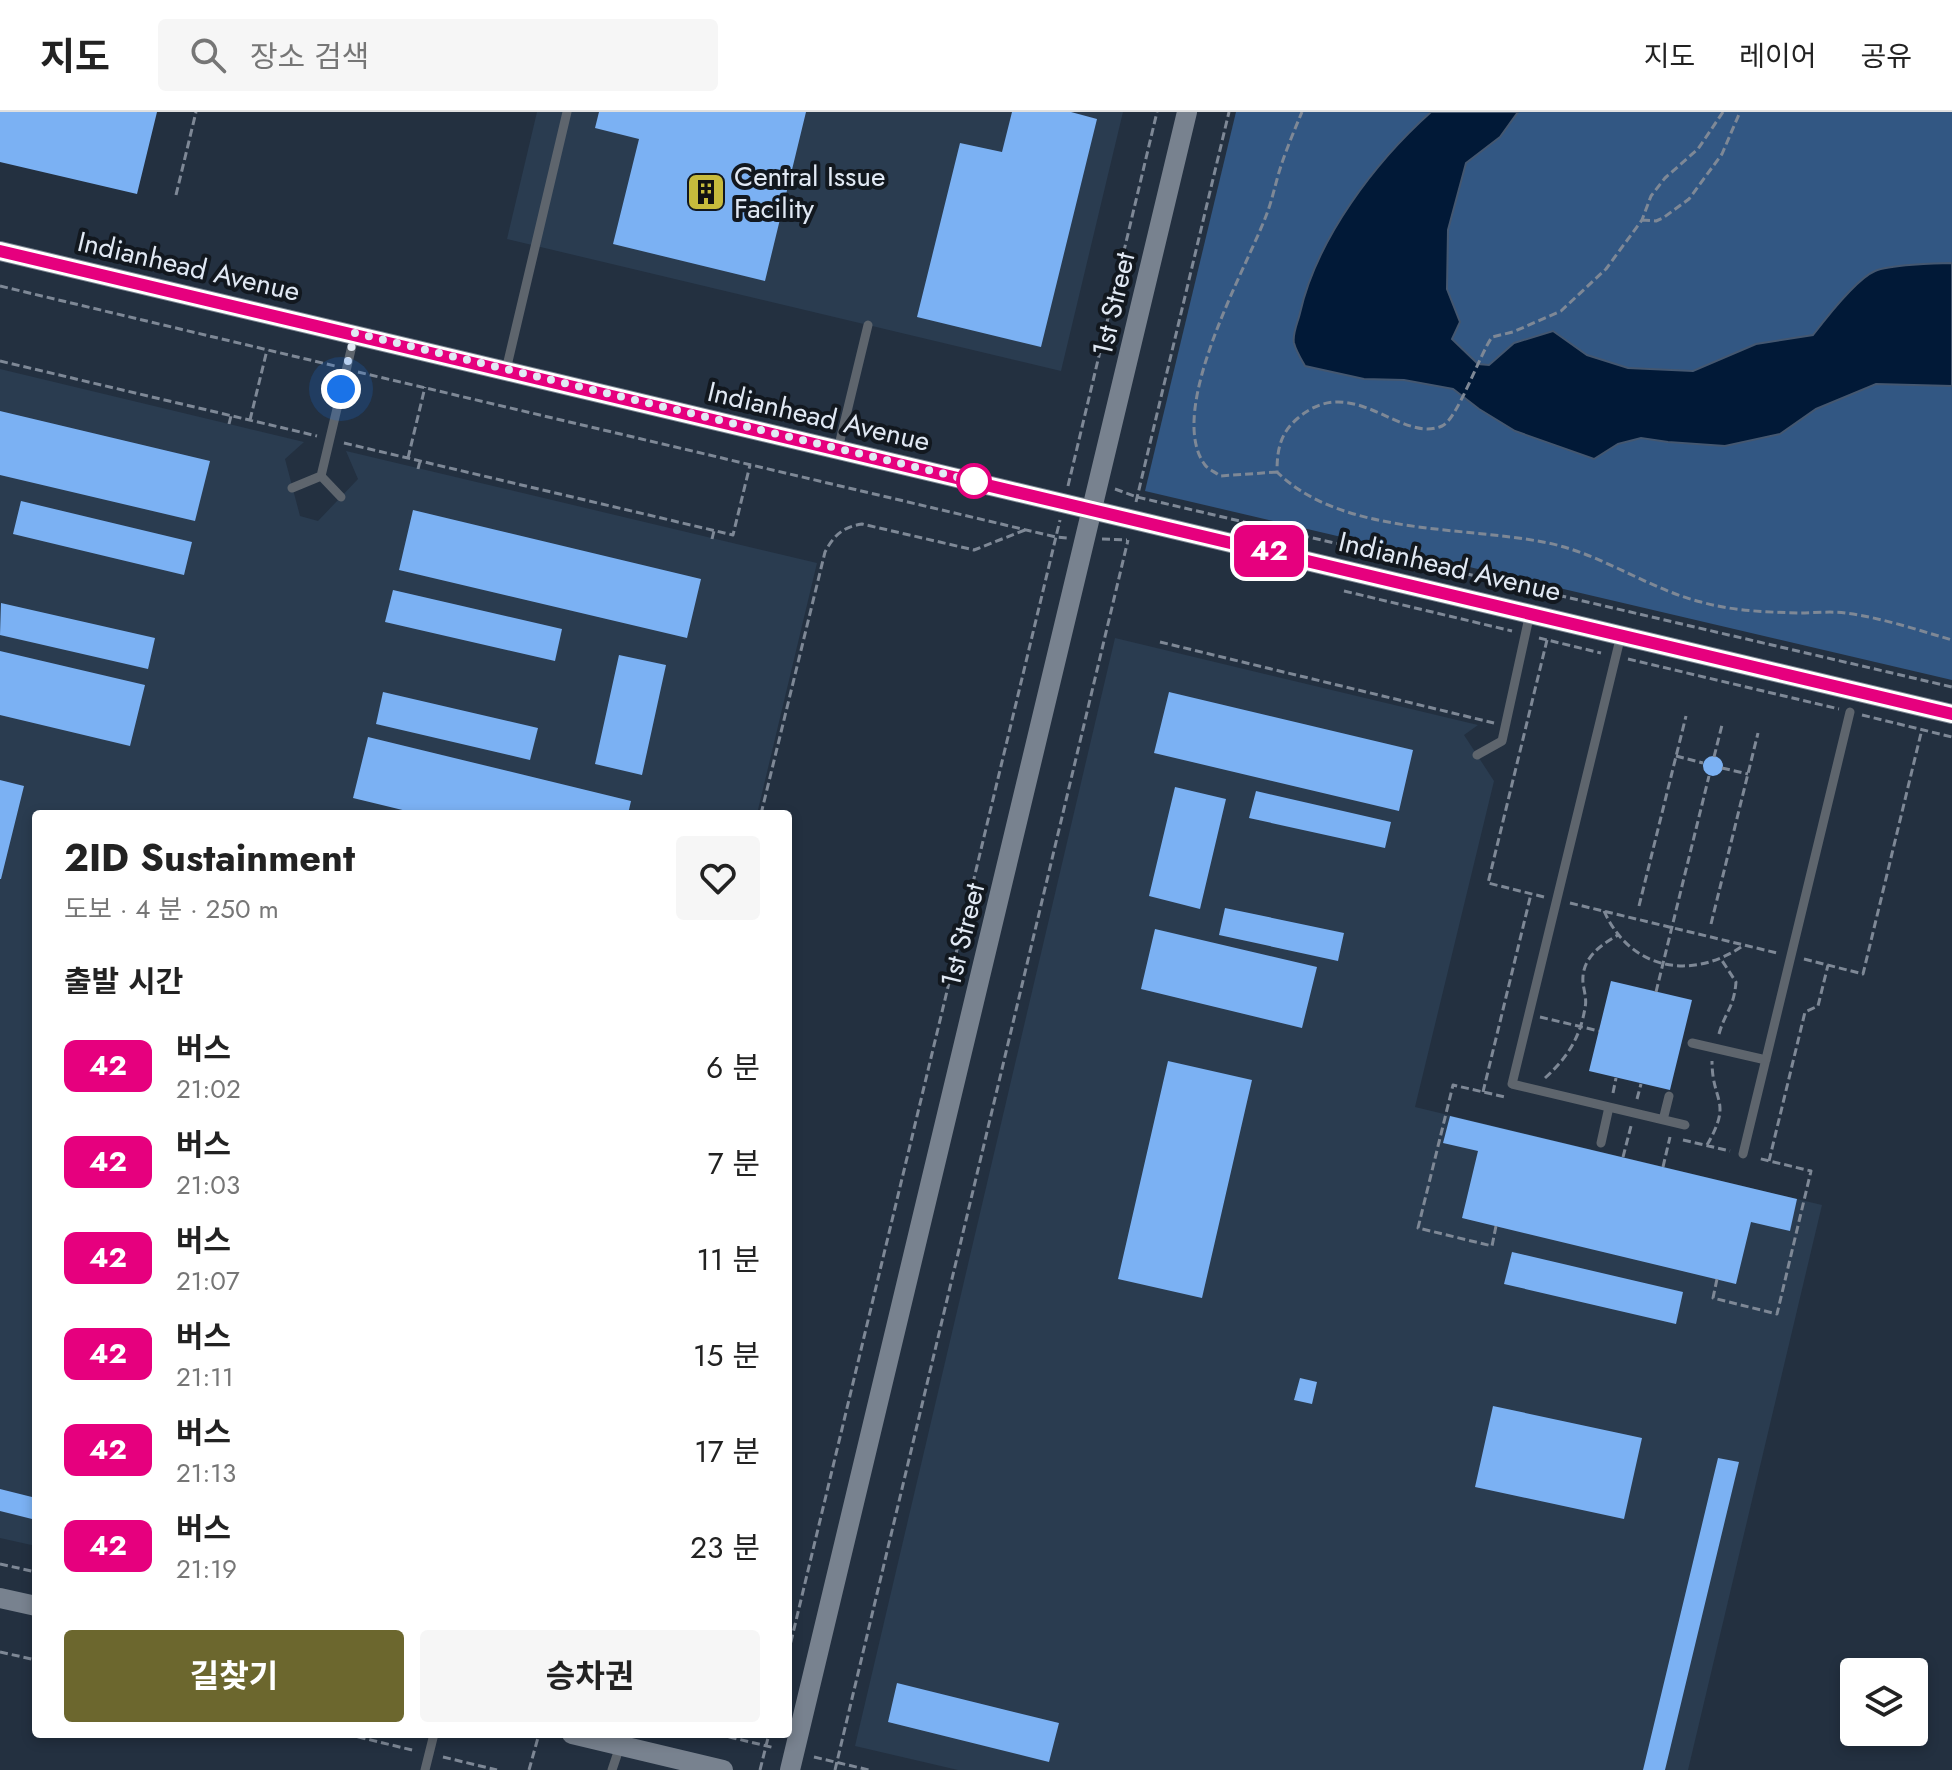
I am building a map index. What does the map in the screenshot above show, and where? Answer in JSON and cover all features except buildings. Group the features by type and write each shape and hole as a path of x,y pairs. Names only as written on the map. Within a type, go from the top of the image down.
{"main road":[{"name":"1st Street","path":"790,1770 1187,112"},
{"name":"Indianhead Avenue","path":"0,251 1952,714"},
{"path":"0,1598 32,1605"},
{"path":"588,1738 723,1770"}],"lane":[{"path":"506,370 567,112"},
{"path":"838,449 868,325"},
{"path":"321,476 355,333"},
{"path":"292,488 321,476"},
{"path":"321,476 341,497"},
{"path":"1477,755 1502,741 1530,613"},
{"path":"1621,635 1512,1084 1685,1125"},
{"path":"1743,1154 1850,712"},
{"path":"1692,1043 1766,1060"},
{"path":"1663,1120 1669,1096"},
{"path":"1601,1143 1609,1107"},
{"path":"425,1770 433,1738"},
{"path":"612,1770 620,1746"}],"path":[{"path":"176,195 196,112"},
{"path":"792,1637 1157,112"},
{"path":"835,1770 1229,112"},
{"path":"1277,472 1220,476 1205,465 1194,438 1194,416 1216,330 1267,214 1279,170 1302,112"},
{"path":"1723,112 1698,149 1665,178 1651,196 1642,220 1606,269 1561,311 1513,332 1492,337 1481,353 1450,422 1438,428 1418,427 1351,402 1311,407 1287,427 1277,451 1277,472 1293,488 1353,513 1392,523 1544,542 1568,548 1700,602 1746,611 1845,613 1952,640"},
{"path":"1642,220 1663,218 1689,199 1722,154 1740,112"},
{"path":"0,286 1056,537"},
{"path":"250,421 267,350"},
{"path":"0,361 733,535 750,465"},
{"path":"408,458 425,387"},
{"path":"229,424 231,416"},
{"path":"418,469 420,461"},
{"path":"1137,497 1952,687"},
{"path":"762,810 825,552 833,537 847,527 862,524 974,550 1025,530"},
{"path":"712,539 714,531"},
{"path":"1547,640 1488,883 1863,974 1922,729"},
{"path":"1160,642 1525,730"},
{"path":"1188,655 1190,649"},
{"path":"1435,715 1436,709"},
{"path":"1639,906 1686,716"},
{"path":"1714,757 1722,725"},
{"path":"1711,924 1758,733"},
{"path":"1676,756 1703,763"},
{"path":"1722,768 1748,774"},
{"path":"1656,992 1709,776"},
{"path":"1483,1092 1531,894"},
{"path":"1604,911 1618,935 1638,954 1663,964 1704,964 1730,955 1744,945"},
{"path":"1534,1089 1570,1051 1580,1027 1586,998 1583,967 1596,950 1618,935"},
{"path":"1769,1161 1805,1012 1818,1006 1828,965"},
{"path":"1529,1015 1599,1031"},
{"path":"1496,1226 1492,1246 1418,1228 1453,1085 1514,1099"},
{"path":"1663,1167 1670,1137 1811,1171 1777,1314 1713,1298 1717,1279"},
{"path":"0,1564 32,1571"},
{"path":"0,1652 32,1659"},
{"path":"529,1770 538,1738"},
{"path":"760,1770 768,1738"}],"shaded area":[{"path":"537,112 1123,112 1061,371 507,239"},
{"path":"1236,112 1952,112 1952,680 1145,491"},
{"path":"1431,112 1518,112 1500,137 1466,163 1448,230 1447,289 1460,322 1452,339 1478,364 1489,365 1514,343 1553,331 1587,355 1628,368 1693,371 1756,344 1813,335 1850,290 1875,271 1952,263 1952,386 1876,384 1816,409 1780,434 1725,446 1641,438 1618,444 1594,459 1515,431 1453,389 1404,380 1364,379 1305,366 1295,346 1294,336 1308,285 1320,257 1369,178"},
{"path":"0,369 304,442 285,459 300,516 318,521 358,479 346,451 817,563 758,810 32,810 32,1545 0,1538"},
{"path":"1115,638 1478,725 1464,735 1494,781 1415,1107 1822,1205 1688,1770 958,1770 855,1746"}],"bus line":[{"name":"42","path":"0,251 1952,714"}],"place":[{"name":"Central Issue Facility","path":"706,192"}],"route":[{"path":"341,389 355,333 974,481"}]}
